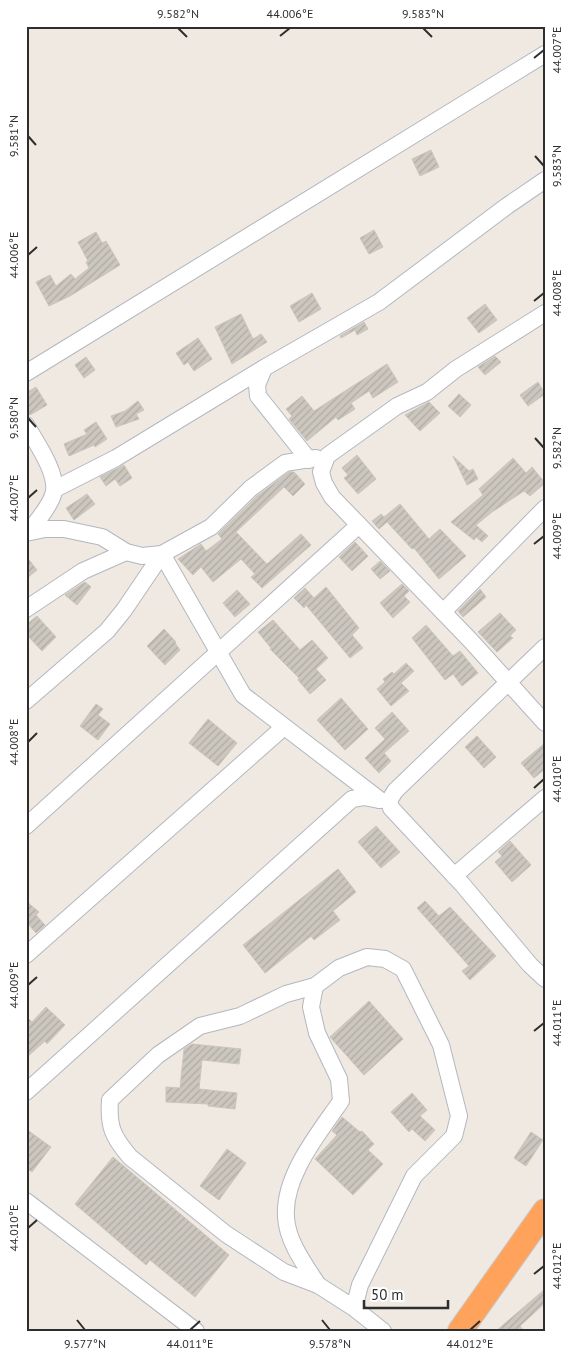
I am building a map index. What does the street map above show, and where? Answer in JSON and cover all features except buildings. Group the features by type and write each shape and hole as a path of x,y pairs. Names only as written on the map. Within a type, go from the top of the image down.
{"highway":[{"path":"460,1331 545,1210"}],"street":[{"path":"26,373 545,54"},
{"path":"55,489 116,458 264,368 380,302 507,206 545,180"},
{"path":"28,532 64,529 102,537 126,552 142,556 162,554 216,523 251,488 285,463 327,456 397,406 427,392 456,369 545,314"},
{"path":"264,368 257,385 258,396 309,460"},
{"path":"26,425 54,477 55,489 53,498 28,532"},
{"path":"327,456 321,472 324,483 332,497 509,682 545,724"},
{"path":"442,612 545,508"},
{"path":"26,826 359,525"},
{"path":"26,609 83,571 126,552"},
{"path":"162,554 243,695 384,801 454,876 524,958 545,979"},
{"path":"26,701 107,631 124,610 162,554"},
{"path":"384,801 545,647"},
{"path":"26,955 284,727"},
{"path":"26,1092 352,799 364,797 384,801"},
{"path":"454,876 545,798"},
{"path":"354,1308 360,1285 414,1176 454,1136 459,1116 441,1045 403,969 385,959 367,957 339,968 315,986 286,994 240,1016 200,1026 158,1055 110,1100 108,1121 120,1144 130,1157 226,1234 284,1272 318,1285 354,1308 383,1331"},
{"path":"315,986 310,1007 317,1033 339,1079 341,1101 310,1143 286,1199 286,1218 298,1254 318,1285"},
{"path":"26,1201 196,1331"}]}
